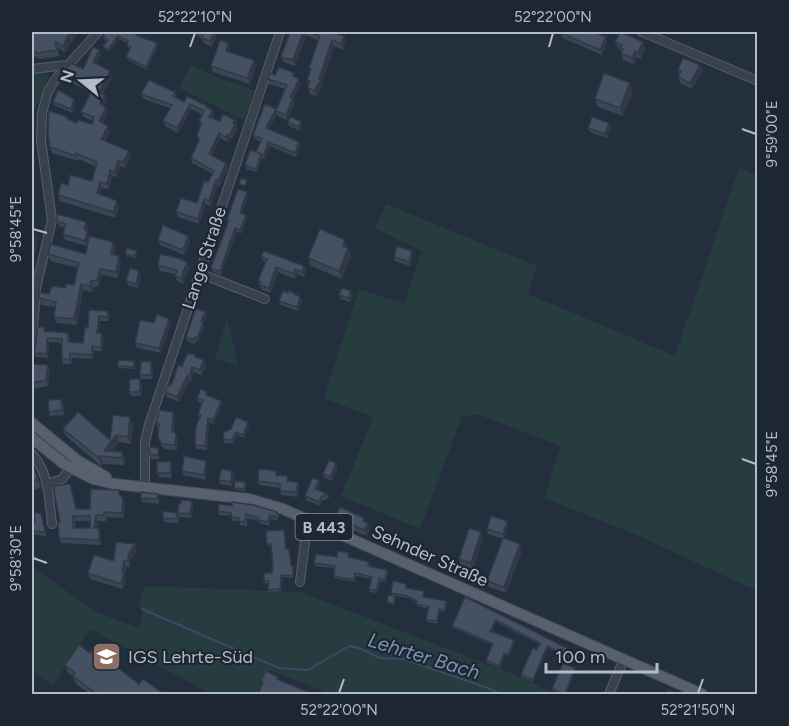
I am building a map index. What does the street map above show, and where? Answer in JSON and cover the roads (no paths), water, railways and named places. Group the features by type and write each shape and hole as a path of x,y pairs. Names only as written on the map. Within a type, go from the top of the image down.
{"main road":[{"name":"Sehnder Straße","path":"32,423 93,479 140,487 249,499 283,509 702,694"},
{"name":"Sehnder Straße","path":"32,438 74,464"}],"street":[{"path":"32,341 36,288 52,220 36,125 54,81 98,32"},
{"name":"Lange Straße","path":"140,487 146,434 280,32"},
{"path":"642,32 758,81"},
{"path":"32,69 67,65"},
{"path":"199,273 265,299"},
{"path":"32,454 47,484 52,524"},
{"path":"47,484 62,479 74,464"},
{"path":"300,582 306,534 310,521"},
{"path":"609,694 623,661"}],"waterway":[{"name":"Lehrter Bach","path":"142,609 279,668 308,670 349,646 380,658 403,659 501,694"}],"place":[{"name":"IGS Lehrte-Süd","path":"107,657"}]}
